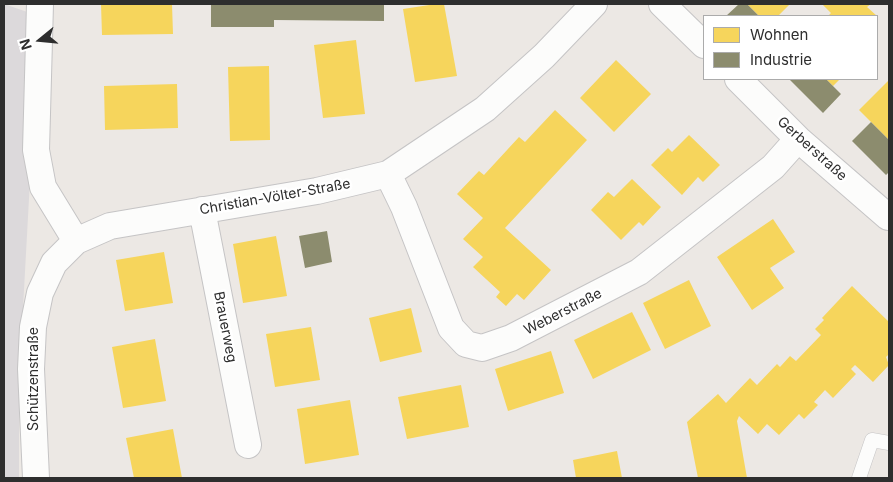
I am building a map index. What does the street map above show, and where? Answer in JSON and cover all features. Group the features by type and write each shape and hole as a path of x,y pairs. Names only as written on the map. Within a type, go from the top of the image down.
{"street":[{"path":"40,4 36,150 44,186 76,241"},
{"name":"Christian-Völter-Straße","path":"76,241 110,226 317,192 388,174 485,109 544,56 594,4"},
{"path":"662,4 703,44"},
{"name":"Gerberstraße","path":"739,80 798,139 888,217"},
{"name":"Weberstraße","path":"388,174 404,207 451,328 466,344 482,348 511,338 640,272 773,167 798,139"},
{"name":"Brauerweg","path":"202,210 248,445"},
{"name":"Schützenstraße","path":"36,478 31,369 33,327 40,293 54,263 76,241"}],"lane":[{"path":"859,478 872,440 889,443"}],"shaded area":[{"path":"4,4 39,16 19,381 19,478 4,478"}],"building: Wohnen":[{"path":"101,4 172,4 173,34 102,35"},
{"path":"444,4 457,76 415,82 403,9"},
{"path":"747,4 790,4 779,15 758,15"},
{"path":"822,4 871,4 867,7 876,15 829,15 831,13"},
{"path":"356,40 365,114 323,118 314,45"},
{"path":"616,60 651,94 614,132 580,98"},
{"path":"269,66 270,140 230,141 228,67"},
{"path":"827,80 839,80 833,86"},
{"path":"889,80 889,140 859,110"},
{"path":"177,84 178,128 105,130 104,86"},
{"path":"555,110 587,140 505,228 551,270 524,300 517,294 506,306 496,297 500,292 473,267 483,257 463,239 483,218 457,194 479,171 484,175 519,137 525,142"},
{"path":"689,135 720,165 703,182 698,177 682,195 651,165 668,148 672,152"},
{"path":"632,179 661,207 643,226 639,222 621,240 591,210 608,192 614,197"},
{"path":"773,219 795,252 770,268 784,288 752,310 717,257"},
{"path":"276,236 287,296 243,303 233,244"},
{"path":"164,252 173,303 125,311 116,260"},
{"path":"689,280 711,326 665,349 643,303"},
{"path":"852,286 889,322 889,354 886,357 889,365 873,382 855,365 851,369 856,374 833,398 825,390 814,402 818,405 804,419 799,414 779,435 767,424 758,434 739,416 737,421 747,478 698,478 687,422 718,394 726,403 750,378 757,385 777,364 780,367 790,356 796,361 821,335 815,329 824,320 822,318"},
{"path":"411,308 422,352 380,362 369,318"},
{"path":"632,312 651,350 593,379 574,340"},
{"path":"311,327 320,380 275,387 266,334"},
{"path":"155,339 166,401 123,408 112,347"},
{"path":"551,351 564,393 508,411 495,369"},
{"path":"461,385 469,427 407,439 398,397"},
{"path":"350,400 359,455 305,464 297,409"},
{"path":"173,429 182,478 134,478 126,438"},
{"path":"617,451 622,478 576,478 573,460"}],"building: Industrie":[{"path":"211,4 384,4 384,21 274,20 274,27 211,27"},
{"path":"739,4 747,4 758,15 727,15"},
{"path":"790,80 827,80 841,94 823,113"},
{"path":"871,122 889,140 889,172 886,175 852,141"},
{"path":"327,231 332,262 305,268 299,236"}]}
